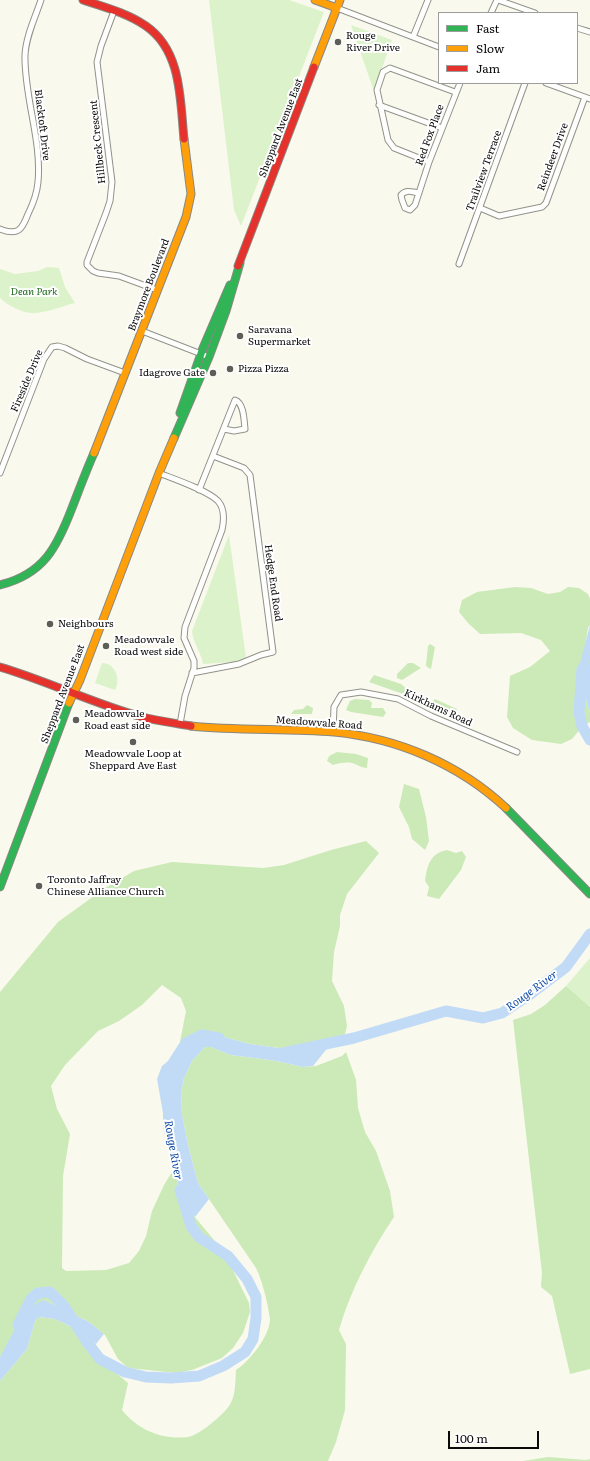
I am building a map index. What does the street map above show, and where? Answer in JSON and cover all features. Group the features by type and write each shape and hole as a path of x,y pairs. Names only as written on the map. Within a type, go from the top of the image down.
{"main road":[{"name":"Braymore Boulevard","path":"0,585 20,579 39,566 48,557 57,543 142,331 186,216 191,194 177,78 173,63 161,39 137,21 83,0"},
{"path":"315,0 337,8"},
{"name":"Sheppard Avenue East","path":"172,442 189,384 220,307 240,263 340,0"},
{"name":"Sheppard Avenue East","path":"0,887 73,692 159,473 209,357 226,311 240,263"},
{"name":"Meadowvale Road","path":"0,667 35,678 142,717 212,728 333,732 387,741 424,754 455,770 486,791 590,894"}],"street":[{"name":"Blacktoft Drive","path":"0,229 8,232 14,232 23,227 34,200 38,182 39,160 26,69 26,53 30,33 41,0"},
{"path":"413,37 428,0"},
{"path":"491,12 497,0 532,12"},
{"path":"337,8 438,46"},
{"name":"Hillbeck Crescent","path":"114,11 101,46 97,62 112,173 112,186 106,213 87,265 93,271 98,273 119,276 157,290"},
{"path":"578,28 590,32"},
{"path":"429,162 394,148 388,140 379,106 377,90 383,72 390,68 455,92"},
{"name":"Red Fox Place","path":"419,193 429,162 455,92 459,84"},
{"name":"Trailview Terrace","path":"460,264 525,84"},
{"path":"549,84 587,98"},
{"name":"Reindeer Drive","path":"480,208 499,216 542,207 546,203 587,98"},
{"path":"379,106 442,128"},
{"path":"142,331 209,357"},
{"name":"Fireside Drive","path":"0,472 44,359 52,347 58,346 65,348 87,359 125,373"},
{"path":"199,490 235,400 238,401 241,405 245,429 234,431 224,429"},
{"name":"Hedge End Road","path":"192,673 239,664 273,652 250,475 244,468 213,456"},
{"path":"159,473 209,494 218,502 224,513 222,530 185,627 184,638 194,661 180,724"},
{"name":"Kirkhams Road","path":"333,732 334,708 341,695 360,692 398,699 431,716 517,752"}],"green space":[{"path":"209,0 289,0 324,12 241,226 234,210"},
{"path":"351,25 392,40 377,82 376,97"},
{"name":"Dean Park","path":"47,267 59,268 65,287 75,303 43,312 30,313 16,308 0,298 0,269 15,274 38,271"},
{"path":"229,535 246,658 234,662 203,664 192,631"},
{"path":"515,587 531,588 548,594 560,592 568,587 579,588 588,594 590,599 590,625 588,628 580,680 590,712 590,722 582,727 572,739 561,744 532,740 513,728 507,717 510,676 530,667 550,651 541,640 521,633 480,634 459,612 462,600 477,592"},
{"path":"430,644 435,647 431,669 426,665 428,646"},
{"path":"102,663 111,666 116,673 117,686 115,690 95,683"},
{"path":"408,663 413,663 421,668 402,680 397,678 397,674"},
{"path":"374,675 401,684 407,689 406,695 369,682"},
{"path":"355,699 369,700 372,703 371,708 383,708 386,713 383,717 346,710 350,701"},
{"path":"435,699 457,709 454,719 431,703"},
{"path":"307,705 313,708 312,714 291,714 294,710 303,709"},
{"path":"337,752 356,754 368,758 367,768 350,763 333,765 327,761 329,756"},
{"path":"404,784 419,789 426,817 429,841 425,850 412,839 409,827 399,807"},
{"path":"366,841 379,853 347,894 340,915 340,926 334,952 332,981 344,1006 347,1026 345,1034 312,1051 307,1052 250,1044 216,1035 191,1037 180,1042 186,1011 181,998 162,985 142,1005 119,1021 98,1031 65,1065 51,1086 57,1109 70,1134 63,1176 62,1268 66,1271 106,1270 129,1263 139,1251 146,1236 152,1211 164,1185 174,1171 184,1204 224,1252 249,1303 250,1312 243,1333 233,1348 222,1358 192,1370 176,1373 128,1368 118,1359 105,1335 89,1322 44,1300 0,1357 0,992 58,922 105,888 134,871 172,862 263,868 284,865"},
{"path":"447,850 456,853 462,851 466,857 461,870 439,899 427,896 429,887 425,881 428,865 433,857"},
{"path":"590,958 590,1007 566,986"},
{"path":"566,986 590,1007 590,1369 570,1374 552,1296 541,1287 542,1273 513,1020 531,1014 545,1005"},
{"path":"205,1047 211,1047 231,1055 277,1061 303,1067 316,1066 342,1056 346,1052 356,1080 358,1108 365,1132 376,1151 390,1191 394,1217 377,1244 355,1286 339,1330 346,1344 345,1410 336,1442 328,1461 0,1461 0,1381 27,1349 35,1321 39,1317 55,1319 80,1331 95,1343 109,1367 128,1383 122,1410 128,1417 135,1423 151,1432 178,1438 192,1436 198,1433 216,1420 226,1410 234,1394 236,1370 247,1361 258,1348 267,1333 270,1318 262,1282 256,1268 198,1183 189,1149 182,1115 181,1092 184,1078 192,1061"},
{"path":"548,1457 590,1459 590,1461 523,1461"}],"water":[{"path":"590,625 590,712 580,680 579,667"},
{"path":"216,1035 250,1044 307,1052 333,1041 313,1066 303,1067 277,1061 231,1055 211,1047 205,1047 192,1061 184,1078 181,1092 182,1115 198,1183 209,1199 195,1217 184,1204 174,1171 163,1127 163,1113 157,1079 162,1066 168,1061 180,1042 191,1037"},
{"path":"44,1300 89,1322 104,1334 96,1344 80,1331 55,1319 39,1317 35,1321 27,1349 0,1381 0,1357 24,1312"}],"waterway":[{"name":"Rouge River","path":"582,669 579,712 582,726 590,740"},
{"name":"Rouge River","path":"283,1053 354,1038 446,1011 483,1018 502,1013 566,967 590,934"},
{"name":"Rouge River","path":"186,1043 202,1035 219,1038"},
{"name":"Rouge River","path":"18,1325 31,1299 38,1293 50,1292 64,1306 87,1342 100,1359 125,1372 146,1377 171,1378 199,1376 223,1366 245,1352 253,1339 256,1318 256,1297 247,1279 228,1256 199,1237 191,1226 180,1190"}],"traffic: fast":[{"path":"174,438 209,357 226,311 240,263"},
{"path":"180,413 203,348 230,285"},
{"path":"0,585 28,574 47,557 61,535 94,453"},
{"path":"0,887 69,703"},
{"path":"506,808 590,894"}],"traffic: slow":[{"path":"315,0 337,8"},
{"path":"314,67 340,0"},
{"path":"94,453 186,217 191,194 184,139"},
{"path":"69,703 80,680 159,473 174,438"},
{"path":"191,726 334,732 381,740 404,747 448,766 488,792 506,808"}],"traffic: jam":[{"path":"83,0 131,17 139,21 158,36 167,49 173,62 177,77 184,139"},
{"path":"238,266 314,67"},
{"path":"0,667 124,712 191,726"}],"place":[{"name":"Rouge River Drive","path":"338,42"},
{"name":"Saravana Supermarket","path":"240,336"},
{"name":"Pizza Pizza","path":"230,369"},
{"name":"Idagrove Gate","path":"213,373"},
{"name":"Neighbours","path":"50,624"},
{"name":"Meadowvale Road west side","path":"106,646"},
{"name":"Meadowvale Road east side","path":"76,720"},
{"name":"Meadowvale Loop at Sheppard Ave East","path":"133,742"},
{"name":"Toronto Jaffray Chinese Alliance Church","path":"39,886"}]}
